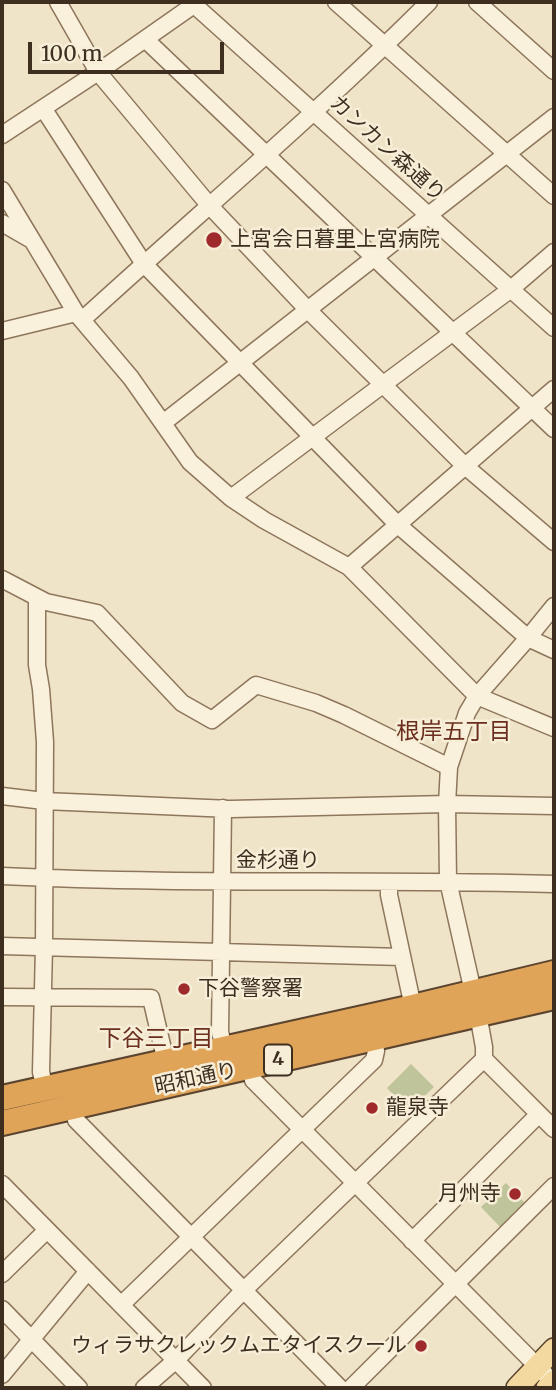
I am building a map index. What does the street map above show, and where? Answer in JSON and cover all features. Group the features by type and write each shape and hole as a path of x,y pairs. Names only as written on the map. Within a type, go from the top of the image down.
{"highway":[{"name":"昭和通り","path":"2,1123 374,1038 554,973"},
{"name":"昭和通り","path":"2,1098 413,1007 554,997"}],"main road":[{"path":"517,1388 554,1349"}],"street":[{"path":"58,2 98,72 209,205 307,309 465,466 554,542"},
{"path":"336,2 554,196"},
{"path":"2,331 79,316 144,264 266,155 429,2"},
{"path":"477,2 554,71"},
{"path":"2,135 98,72 194,3"},
{"name":"カンカン森通り","path":"194,3 554,328"},
{"path":"145,39 554,429"},
{"path":"43,108 144,264 397,524 528,638 554,650"},
{"path":"163,423 554,117"},
{"path":"2,190 79,316 131,377 190,462 231,498 264,520 349,567 477,696 554,728"},
{"path":"2,223 32,240"},
{"path":"231,498 511,289 554,251"},
{"path":"349,567 554,389"},
{"path":"2,579 37,598 97,613 182,703 212,720 256,685 316,703 344,715 449,768"},
{"path":"37,598 37,665 45,742 41,1072 45,1088"},
{"path":"554,606 477,696 467,713 449,768 447,803 448,881 476,1003 484,1059 554,1129"},
{"path":"2,796 44,801 223,808 447,803 554,806"},
{"path":"223,808 220,1032 224,1048"},
{"name":"金杉通り","path":"2,876 221,882 448,881 554,884"},
{"path":"389,882 389,895 413,1007"},
{"path":"2,946 402,957"},
{"path":"2,997 151,998 166,1062"},
{"path":"121,1305 374,1060 374,1038"},
{"path":"144,1388 176,1360 244,1290 484,1059"},
{"path":"250,1067 253,1080 552,1383"},
{"path":"73,1106 76,1119 340,1388"},
{"path":"412,1241 539,1114"},
{"path":"2,1184 203,1388"},
{"path":"351,1388 554,1186"},
{"path":"2,1274 47,1230"},
{"path":"2,1375 88,1271"},
{"path":"2,1309 79,1388"}],"green space":[{"path":"411,1064 434,1087 409,1111 387,1088"},
{"path":"506,1183 526,1204 501,1228 481,1207"}],"place":[{"name":"上宮会日暮里上宮病院","path":"214,240"},
{"name":"下谷警察署","path":"184,989"},
{"name":"龍泉寺","path":"372,1108"},
{"name":"月州寺","path":"515,1194"},
{"name":"ウィラサクレックムエタイスクール","path":"421,1346"}],"district":[{"name":"根岸五丁目","path":"454,732"},
{"name":"下谷三丁目","path":"156,1039"}]}
